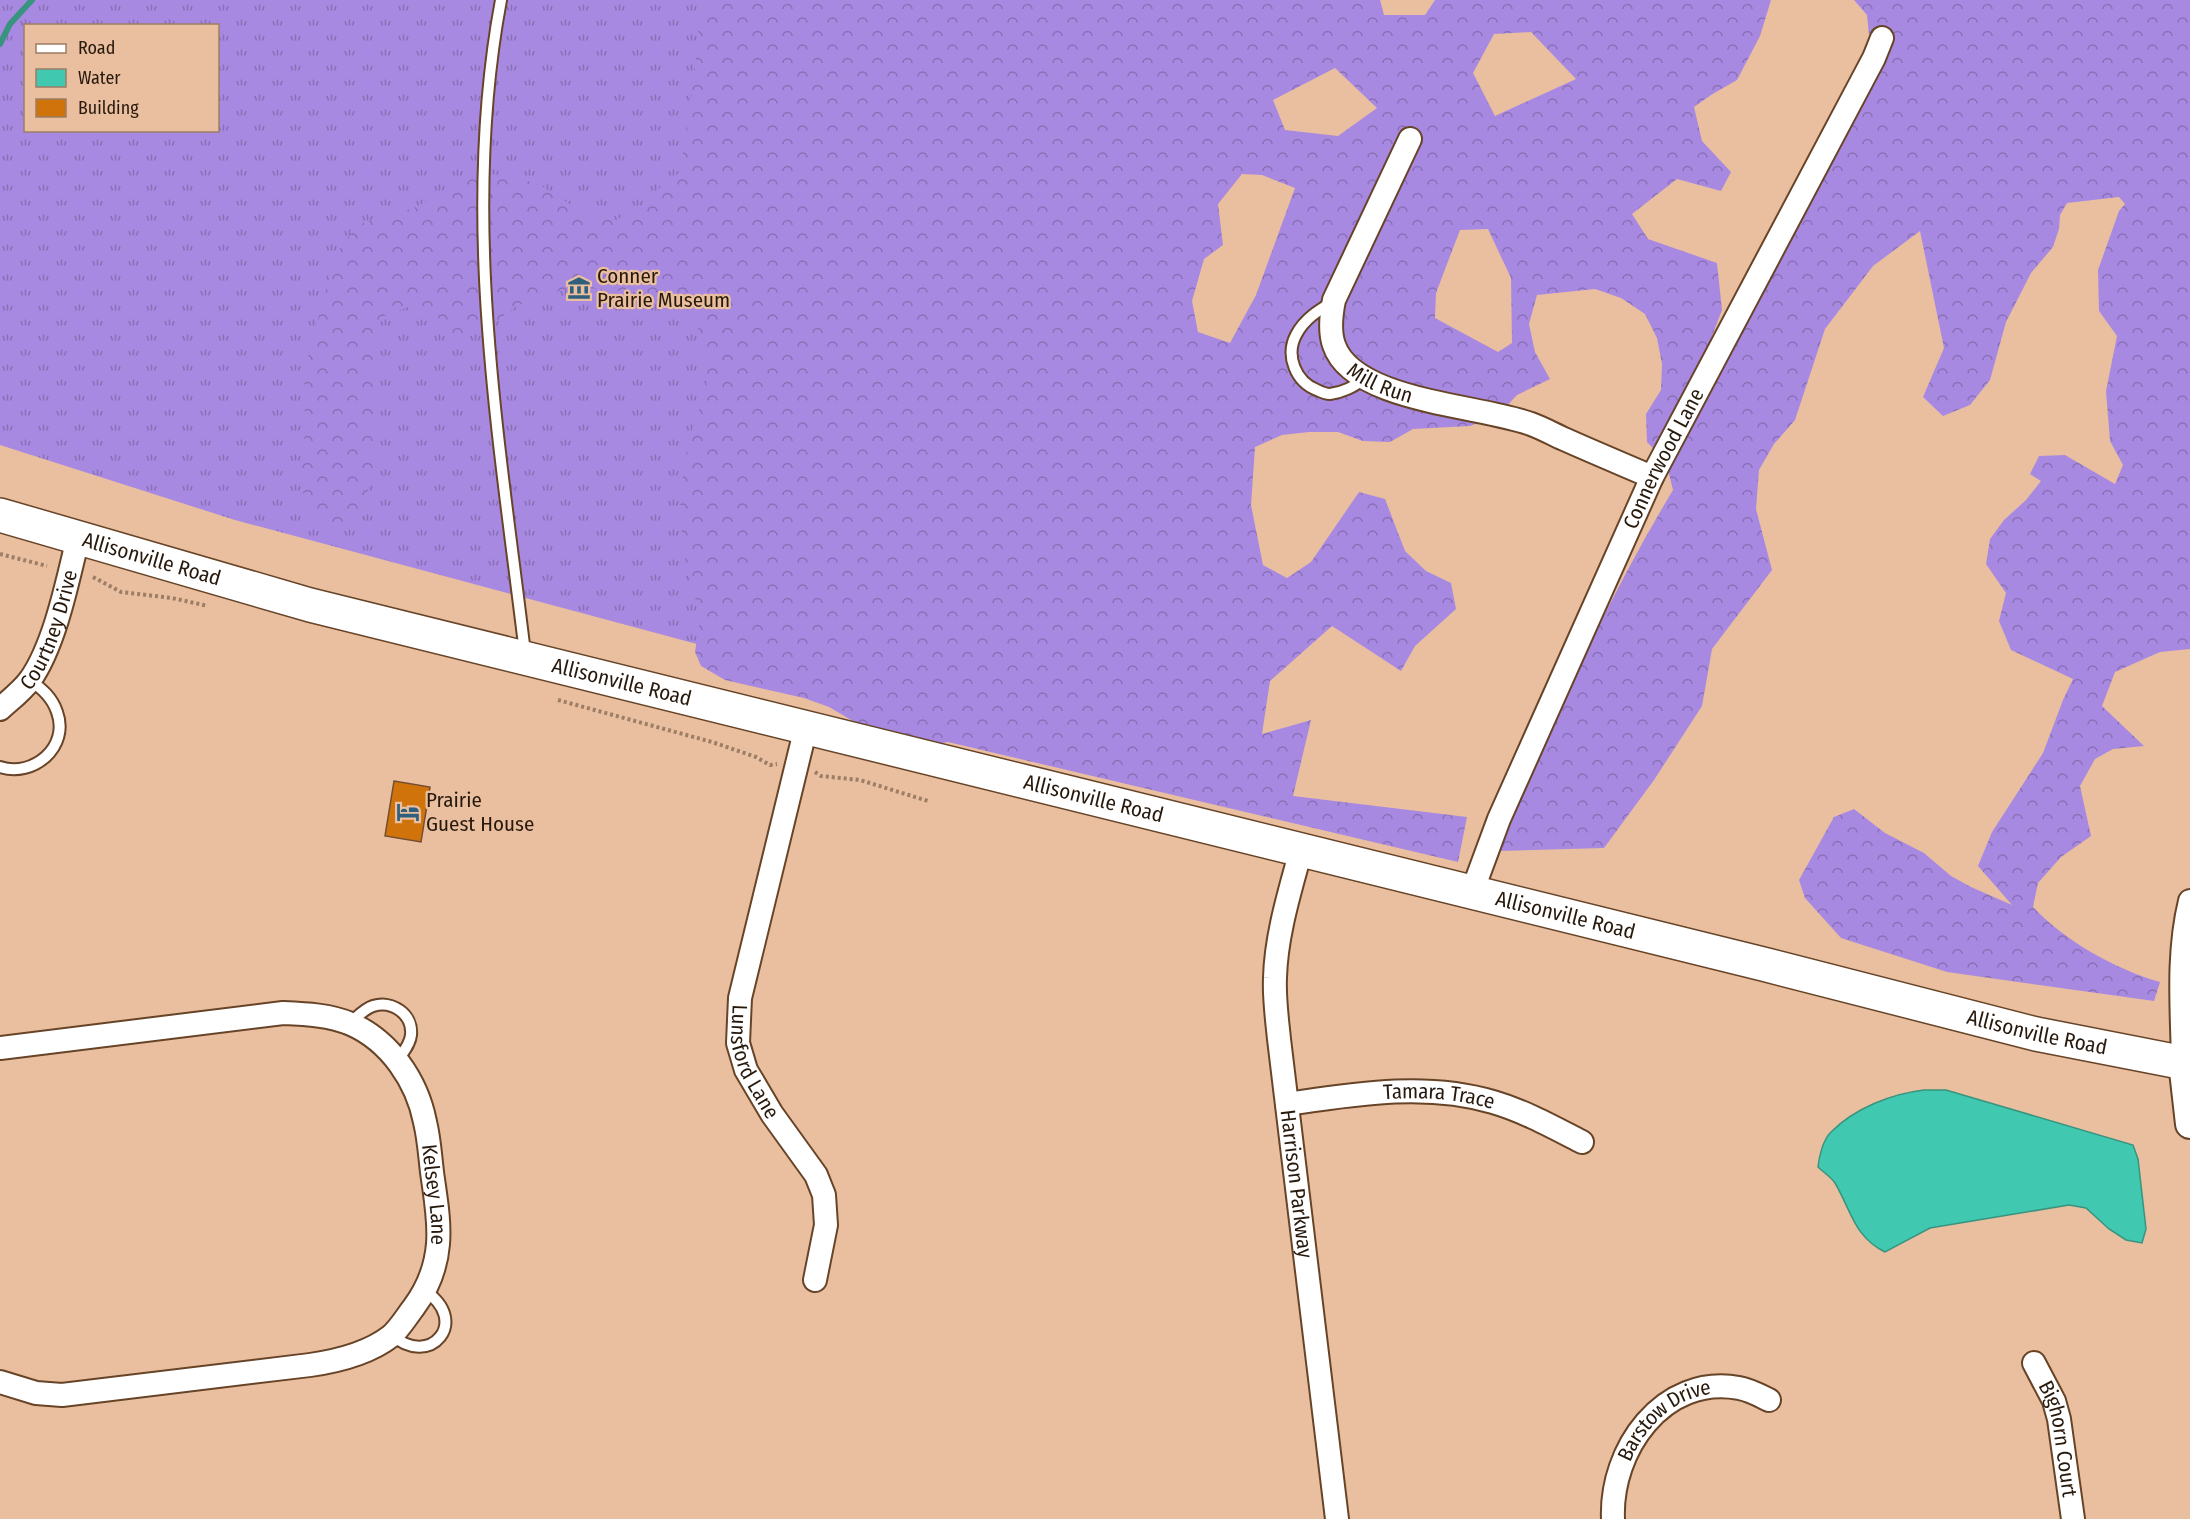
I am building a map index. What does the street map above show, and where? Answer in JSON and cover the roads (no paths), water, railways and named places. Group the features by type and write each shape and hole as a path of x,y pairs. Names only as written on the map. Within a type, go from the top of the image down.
{"main road":[{"name":"Allisonville Road","path":"0,515 310,605 1763,964 2036,1034 2186,1063"}],"street":[{"name":"Connerwood Lane","path":"1472,892 1504,808 1652,477 1874,58 1882,38"},
{"name":"Mill Run","path":"1410,139 1334,300 1331,319 1334,345 1342,360 1364,379 1402,393 1530,423 1652,477"},
{"name":"Courtney Drive","path":"0,709 30,680 52,633 78,538"},
{"name":"Lunsford Lane","path":"806,727 740,998 738,1043 753,1085 816,1175 824,1195 826,1225 815,1280"},
{"name":"Harrison Parkway","path":"1301,850 1283,922 1275,976 1279,1039 1337,1519"},
{"path":"2190,901 2183,940 2182,965 2190,1124"},
{"name":"Kelsey Lane","path":"0,1048 283,1013 312,1014 350,1023 369,1034 398,1060 415,1090 423,1114 439,1235 437,1255 425,1291 392,1335 348,1357 298,1366 62,1395 36,1393 0,1383"},
{"name":"Tamara Trace","path":"1287,1104 1391,1091 1448,1093 1502,1105 1582,1142"},
{"name":"Bighorn Court","path":"2034,1363 2046,1383 2060,1419 2073,1519"},
{"name":"Barstow Drive","path":"1613,1519 1614,1495 1620,1465 1628,1446 1655,1412 1691,1391 1717,1386 1750,1391 1769,1400"}],"lane":[{"path":"501,0 488,85 484,146 484,261 496,412 525,657"},
{"path":"1334,300 1302,324 1294,338 1292,356 1296,373 1307,386 1328,394 1350,389 1364,379"},
{"path":"0,767 9,770 30,768 41,762 56,745 58,713 48,694 30,680"},
{"path":"350,1023 372,1006 387,1004 400,1010 408,1020 411,1035 408,1046 398,1060"},
{"path":"392,1335 400,1343 411,1347 428,1346 440,1336 446,1323 444,1309 425,1291"}],"water":[{"path":"1924,1090 1946,1090 2133,1145 2138,1159 2146,1229 2142,1243 2126,1240 2109,1229 2086,1208 2069,1205 1930,1228 1885,1252 1875,1246 1866,1239 1854,1222 1835,1183 1818,1167 1822,1148 1831,1132 1862,1109 1899,1095"}],"waterway":[{"path":"0,44 10,24 32,0"}],"place":[{"name":"Conner Prairie Museum","path":"579,288"},
{"name":"Prairie Guest House","path":"408,812"}]}
